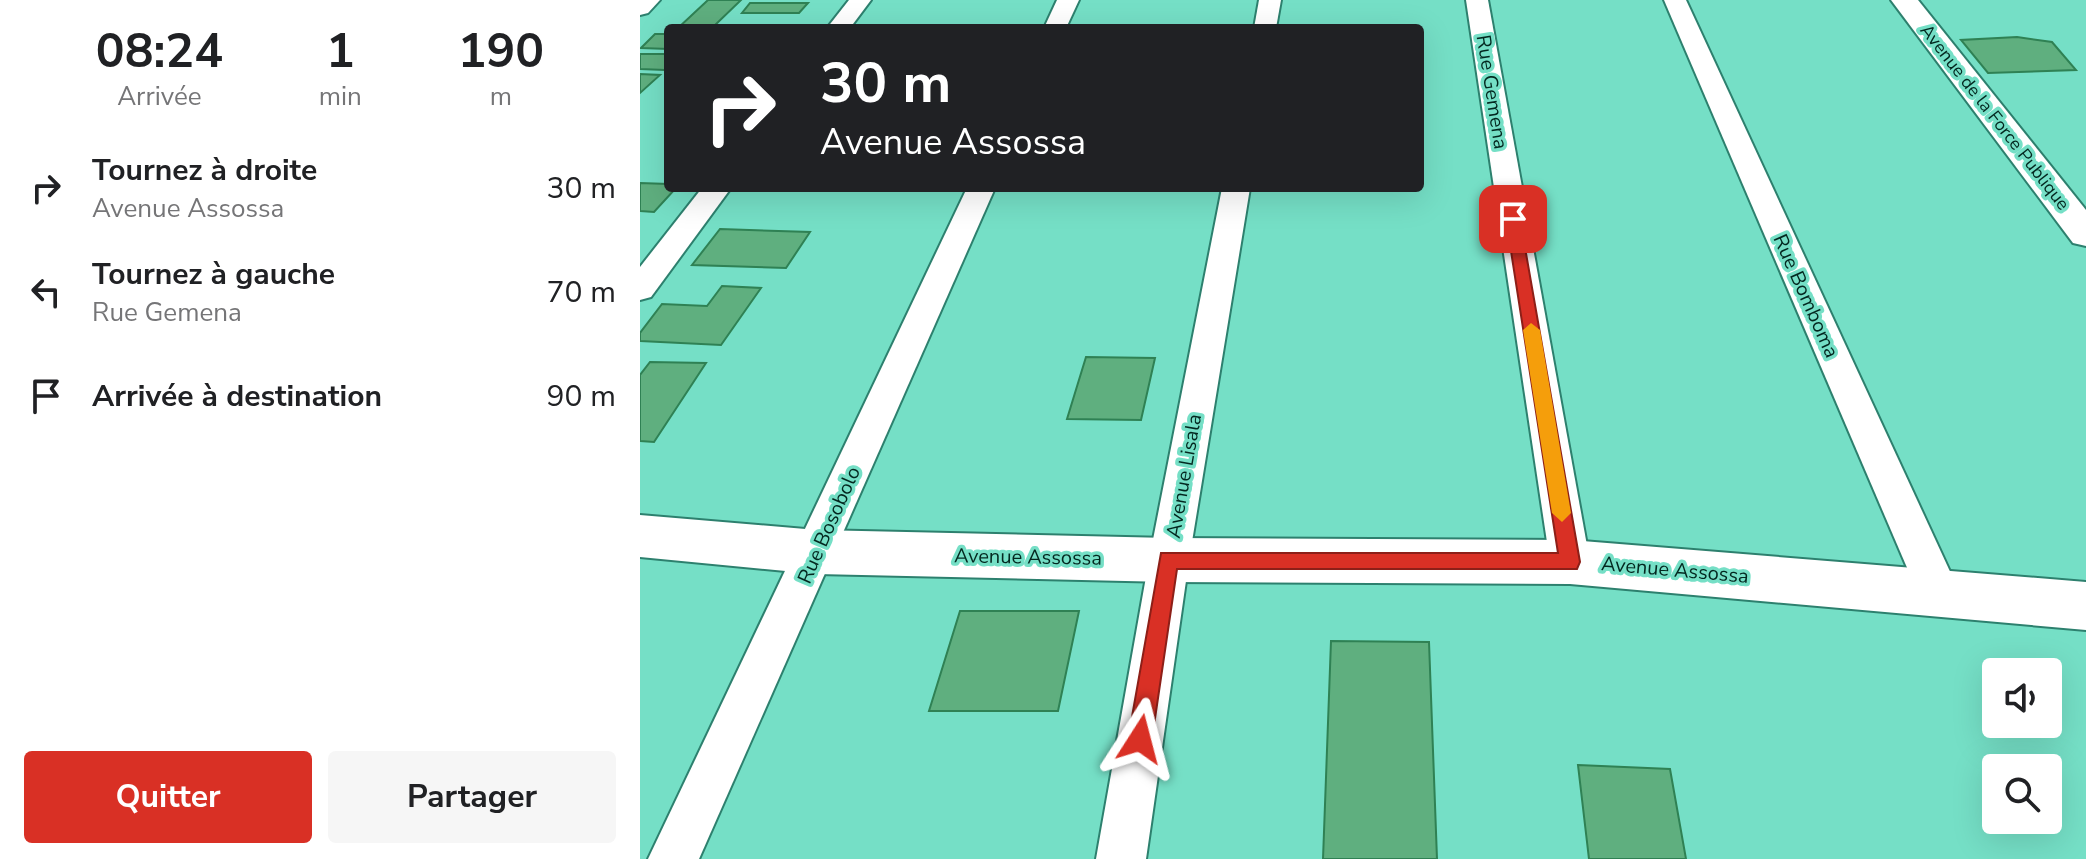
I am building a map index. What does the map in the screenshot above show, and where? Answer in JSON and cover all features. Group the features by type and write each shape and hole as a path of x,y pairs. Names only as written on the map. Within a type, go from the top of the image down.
{"main road":[{"name":"Avenue de la Force Publique","path":"1904,0 2086,234"},
{"name":"Avenue Assossa","path":"640,536 817,552 1169,560 1570,562 2086,606"}],"street":[{"path":"640,8 649,0"},
{"path":"841,24 860,0"},
{"path":"1057,24 1068,0"},
{"path":"1266,24 1270,0"},
{"name":"Rue Gemena","path":"1477,0 1570,562"},
{"name":"Rue Bomboma","path":"1675,0 1938,591"},
{"path":"640,289 714,192"},
{"name":"Rue Bosobolo","path":"673,859 817,552 979,192"},
{"name":"Avenue Lisala","path":"1121,859 1169,560 1235,192"}],"building":[{"path":"708,0 741,0 716,24 682,24"},
{"path":"750,3 808,3 799,13 742,13"},
{"path":"655,34 664,34 664,49 641,48"},
{"path":"2017,37 2052,42 2076,70 1988,73 1961,40"},
{"path":"640,54 664,54 664,70 640,69"},
{"path":"640,74 660,75 640,93"},
{"path":"640,183 664,184 664,192 672,192 654,212 640,211"},
{"path":"720,229 810,232 786,268 692,265"},
{"path":"722,286 761,288 721,345 640,341 640,333 662,304 707,306"},
{"path":"1086,357 1155,358 1141,420 1067,419"},
{"path":"650,362 706,363 654,442 640,441 640,375"},
{"path":"960,611 1079,611 1058,711 929,711"},
{"path":"1331,641 1429,642 1437,859 1323,859"},
{"path":"1578,765 1670,769 1686,859 1589,859"}],"slow traffic":[{"path":"1531,330 1562,513"}],"route":[{"path":"1140,739 1169,560 1570,562 1513,219"}]}
